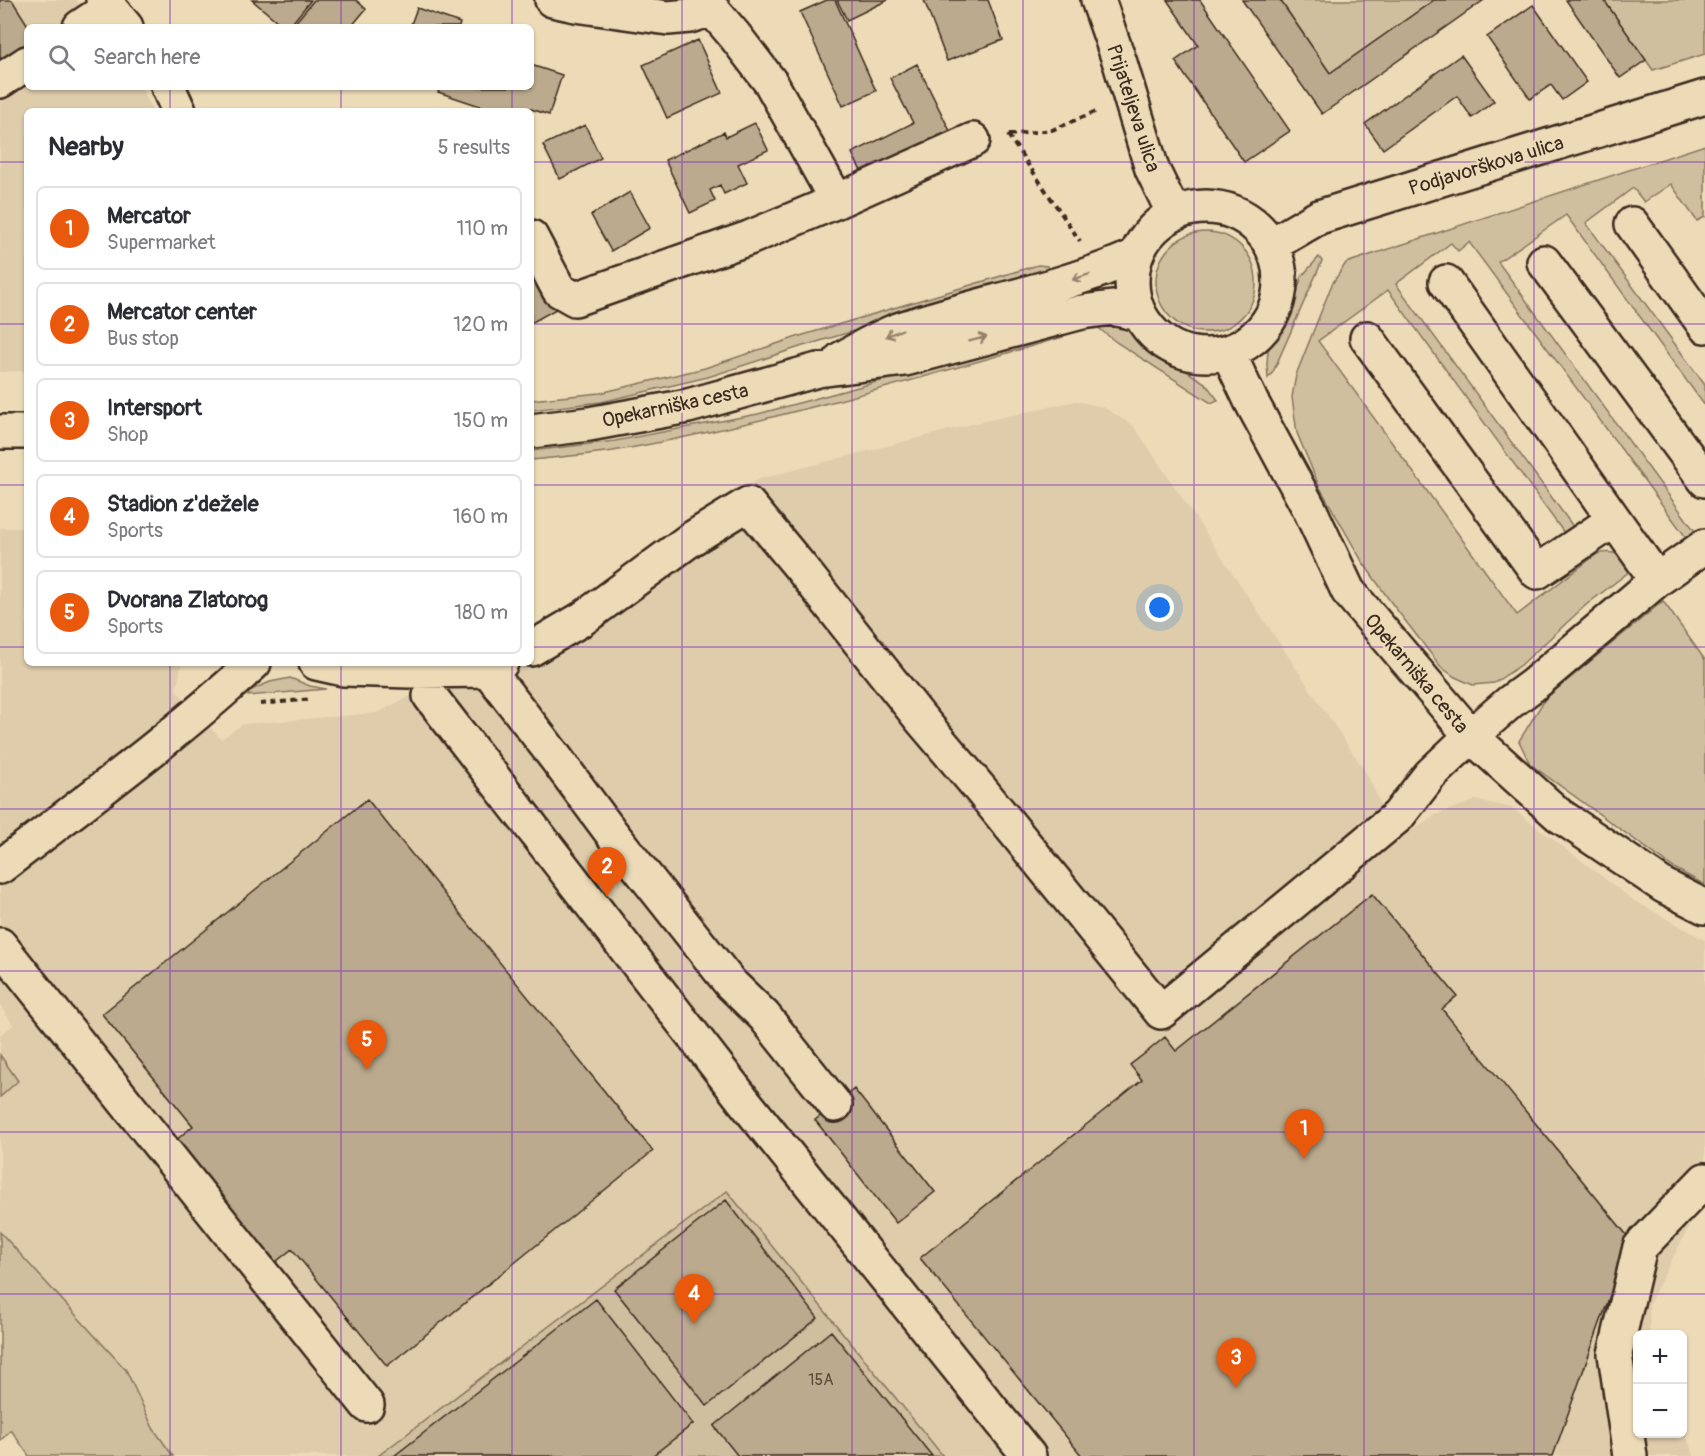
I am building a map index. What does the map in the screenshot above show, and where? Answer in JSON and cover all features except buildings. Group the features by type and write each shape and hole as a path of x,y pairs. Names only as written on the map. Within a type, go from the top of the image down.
{"street":[{"path":"552,0 668,18 690,16 712,3 771,83 837,201"},
{"name":"Prijateljeva ulica","path":"1098,0 1152,169 1174,214"},
{"path":"86,24 113,11"},
{"path":"0,81 24,65"},
{"path":"169,90 178,108"},
{"name":"Podjavorškova ulica","path":"1271,245 1319,218 1705,96"},
{"path":"534,243 559,290 575,299 749,238 973,140"},
{"path":"1201,207 1228,210 1242,215 1253,223 1271,245 1279,269 1279,296 1269,320 1240,347 1213,355 1184,352 1157,338 1139,314 1132,291 1132,268 1135,256 1150,231 1161,221 1174,214 1201,207"},
{"path":"1632,224 1705,326"},
{"path":"818,370 896,331 1072,280 1109,268 1135,256"},
{"path":"1544,262 1705,480"},
{"path":"1446,282 1657,580"},
{"path":"818,370 904,359 1082,312 1112,308 1139,314"},
{"path":"1366,338 1537,572 1614,520"},
{"name":"Opekarniška cesta","path":"1228,352 1251,401 1310,510 1348,591 1471,736 1559,815 1665,886 1705,907"},
{"name":"Opekarniška cesta","path":"534,431 589,424 688,406 818,370"},
{"path":"0,432 24,432"},
{"path":"534,647 582,619 691,539 748,504 1161,1012 1398,816 1430,775 1471,736 1657,580 1705,546"},
{"path":"0,867 144,757 251,666"},
{"path":"330,666 343,669 410,671 494,666 555,757 613,835 724,975 764,1016 835,1105"},
{"path":"430,696 737,1091 1029,1456"},
{"path":"0,945 367,1405"},
{"path":"1630,1456 1615,1354 1640,1248 1705,1180"}],"path":[{"path":"973,140 1052,130 1105,107"},
{"path":"1008,135 1080,242"}],"shaded area":[{"path":"0,0 76,0 95,24 24,24 24,90 142,90 152,108 24,108 24,371 0,372"},
{"path":"1280,0 1434,0 1330,73"},
{"path":"1604,0 1705,0 1705,54 1653,70"},
{"path":"1705,145 1705,217 1697,221 1671,184 1644,202 1633,188 1586,223 1705,385 1705,406 1566,215 1498,262 1697,534 1688,540 1469,242 1458,251 1451,243 1396,284 1577,532 1567,537 1388,290 1318,341 1517,615 1597,554 1609,552 1618,554 1630,571 1586,605 1521,665 1494,683 1473,685 1455,677 1441,667 1362,561 1319,486 1297,433 1292,397 1296,375 1332,284 1346,263"},
{"path":"1206,232 1225,235 1242,246 1253,263 1256,282 1253,301 1242,318 1225,329 1206,332 1187,329 1170,318 1159,301 1156,282 1159,263 1170,246 1187,235"},
{"path":"1319,257 1322,261 1273,372 1268,378 1268,350 1286,324 1302,276"},
{"path":"1038,265 1047,266 1049,271 1041,276 803,346 708,377 601,402 534,410 534,400 600,393 705,368 800,336"},
{"path":"1114,322 1130,332 1144,349 1205,383 1218,400 1211,403 1116,342 1096,326"},
{"path":"1063,326 1067,330 1063,337 895,385 727,428 613,451 534,460 534,451 615,441 758,414 884,380"},
{"path":"1076,401 1103,407 1134,426 1367,774 1397,840 1435,815 1476,800 1512,808 1633,900 1705,940 1705,1196 1649,1304 1650,1330 1633,1330 1633,1438 1687,1438 1694,1456 173,1456 153,1428 126,1370 0,1232 0,1097 18,1081 0,1055 0,1035 13,1025 0,1005 0,528 24,528 24,666 181,666 176,690 221,739 243,724 377,713 469,666 534,666 534,660 599,595 707,508 759,479 976,423"},
{"path":"1663,601 1705,660 1705,885 1674,868 1530,764 1519,741 1545,699"},
{"path":"290,678 310,686 326,689 248,696 251,690 270,682"},
{"path":"0,1055 18,1081 0,1097"},
{"path":"727,1191 943,1456 378,1456"},
{"path":"0,1232 126,1370 153,1428 173,1456 29,1456 11,1430 0,1441"}],"place":[{"name":"Mercator center","path":"607,897"},
{"name":"Dvorana Zlatorog","path":"367,1070"},
{"name":"Mercator","path":"1304,1159"},
{"name":"Stadion z'dežele","path":"694,1324"},
{"name":"Intersport","path":"1236,1388"}]}
